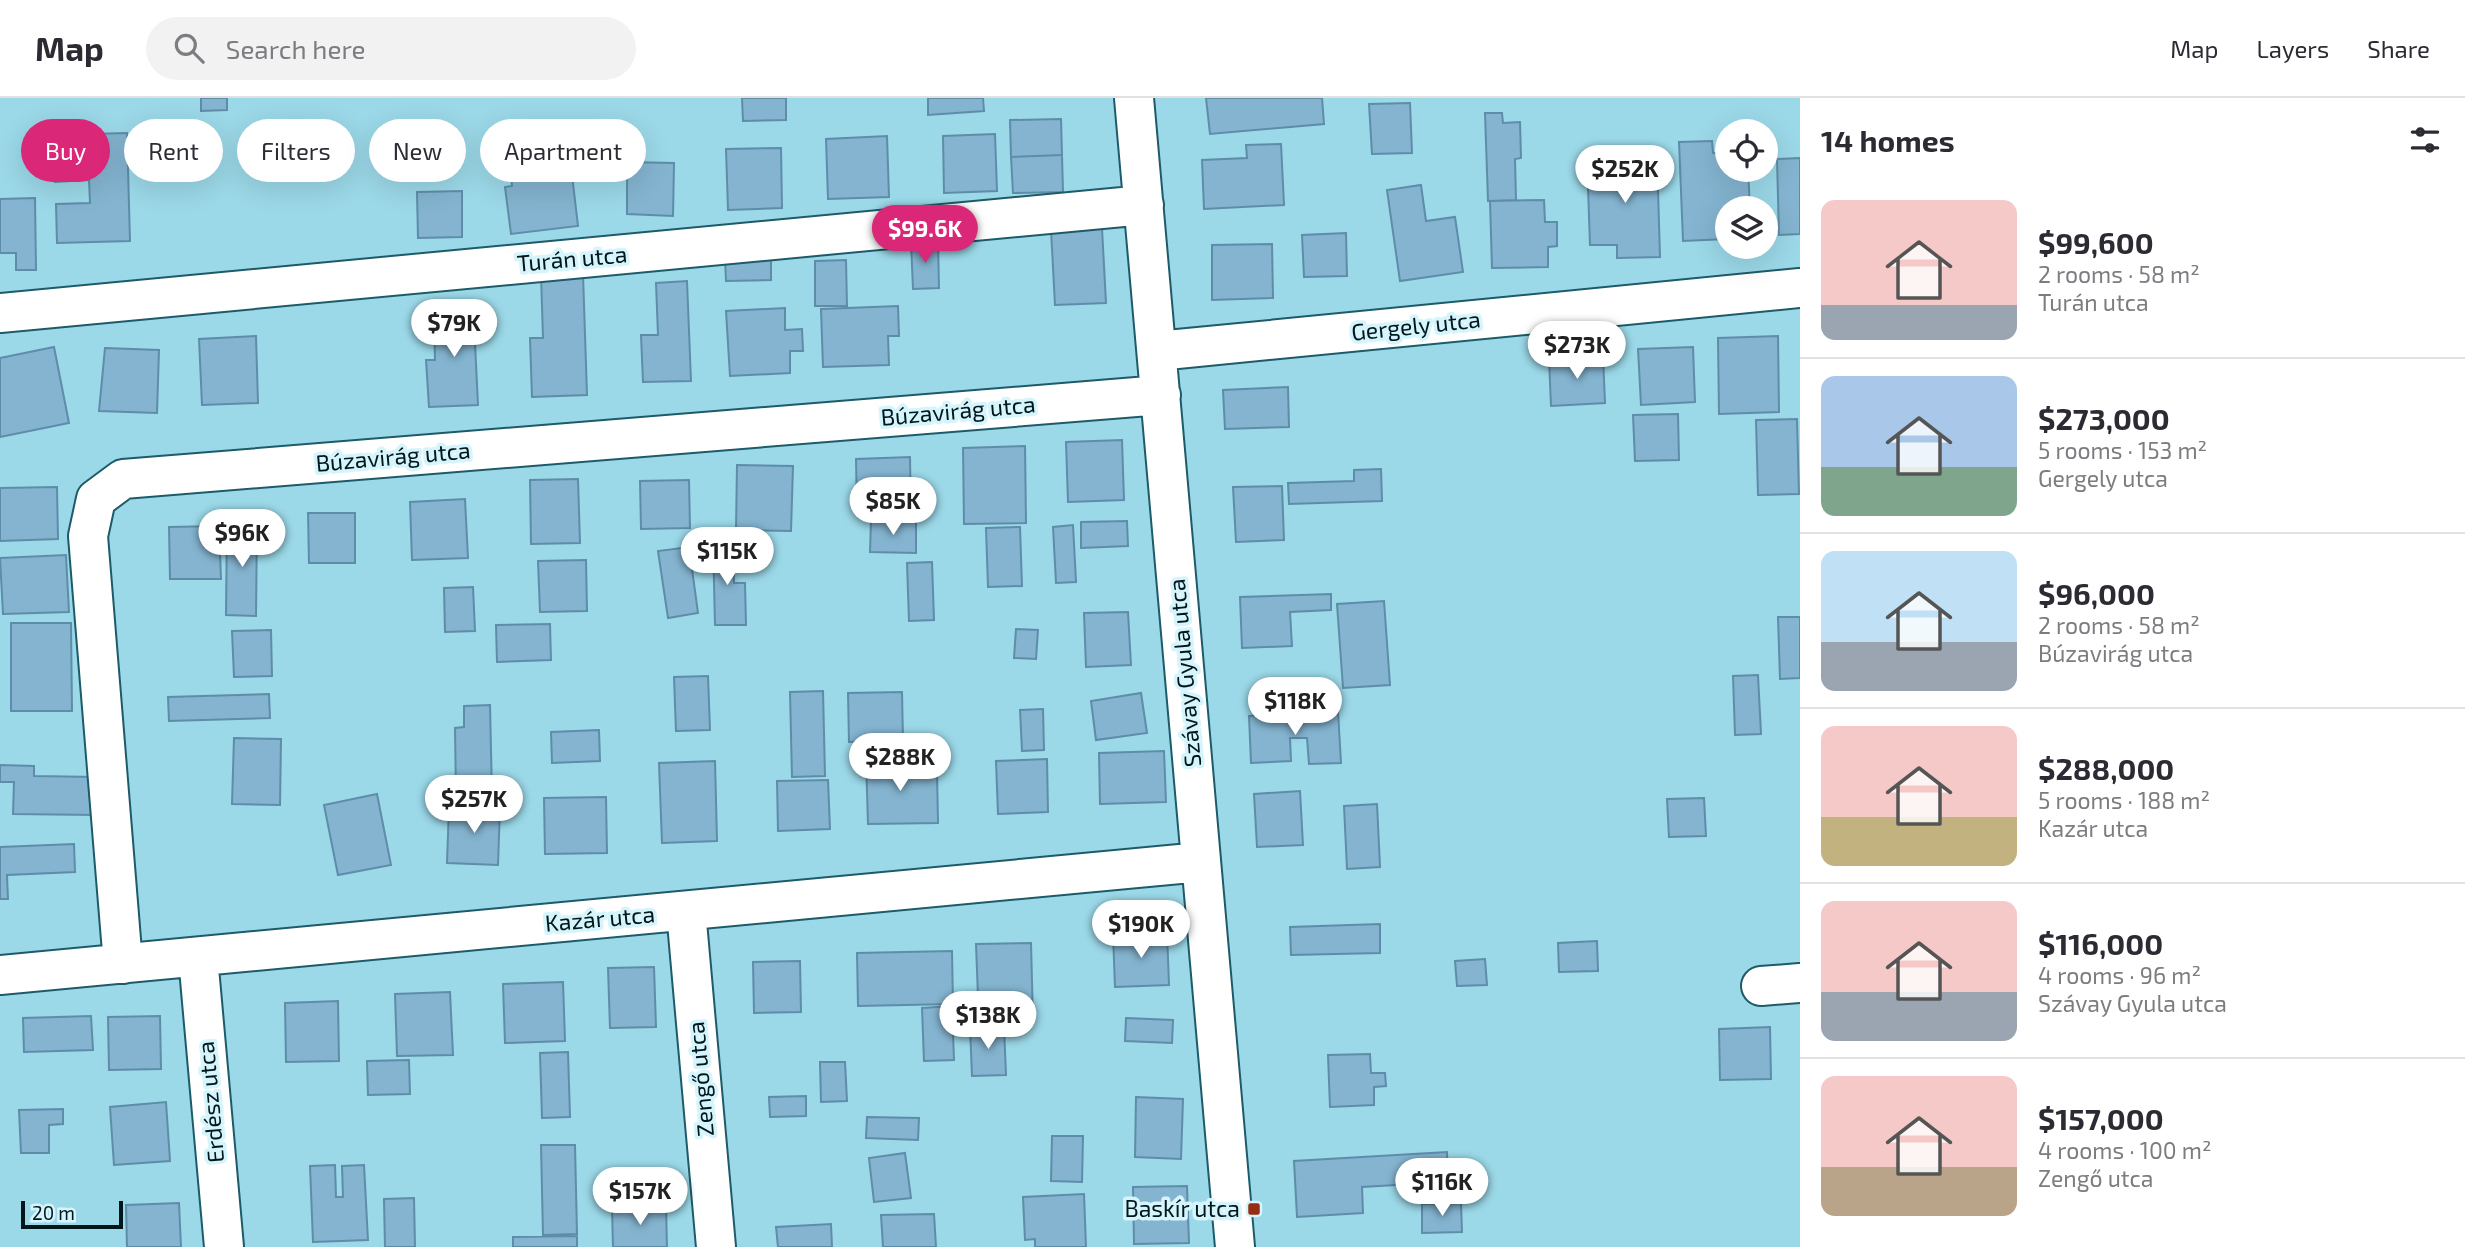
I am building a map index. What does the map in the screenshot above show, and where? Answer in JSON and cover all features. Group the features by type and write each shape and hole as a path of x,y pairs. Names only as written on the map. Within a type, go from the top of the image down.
{"street":[{"name":"Szávay Gyula utca","path":"1134,98 1236,1247"},
{"name":"Turán utca","path":"0,313 1144,205"},
{"name":"Gergely utca","path":"1157,351 1800,288"},
{"name":"Búzavirág utca","path":"123,964 88,536 96,499 123,479 1161,395"},
{"name":"Kazár utca","path":"0,975 1200,862"},
{"name":"Zengő utca","path":"686,911 716,1247"},
{"name":"Erdész utca","path":"198,957 224,1247"},
{"path":"1761,986 1800,983"}],"building":[{"path":"201,98 227,98 227,110 201,111"},
{"path":"742,98 786,98 786,120 743,121"},
{"path":"928,98 983,98 984,111 928,115"},
{"path":"1206,98 1322,98 1324,124 1210,134"},
{"path":"1410,103 1412,153 1372,154 1369,104"},
{"path":"1485,113 1502,113 1503,123 1520,122 1521,158 1515,159 1516,200 1488,201"},
{"path":"1061,119 1062,155 1011,157 1010,120"},
{"path":"110,133 124,133 124,182 128,182 130,241 57,243 56,204 90,203 89,182 110,182"},
{"path":"995,134 997,191 944,193 943,136"},
{"path":"887,136 889,197 828,199 826,139"},
{"path":"1712,141 1715,153 1715,182 1749,182 1749,196 1715,196 1715,240 1683,241 1679,142"},
{"path":"1281,144 1284,205 1204,209 1202,160 1247,158 1246,145"},
{"path":"781,148 782,208 728,210 726,149"},
{"path":"1062,155 1063,192 1013,193 1011,157"},
{"path":"1657,155 1660,257 1617,258 1617,245 1590,245 1587,158"},
{"path":"1800,158 1800,234 1779,235 1778,159"},
{"path":"646,162 674,163 673,216 627,214 627,182 646,182"},
{"path":"512,182 573,182 578,226 511,234 505,187 512,186"},
{"path":"1421,185 1426,221 1455,217 1463,272 1400,281 1387,190"},
{"path":"462,191 462,237 418,238 417,192"},
{"path":"35,198 36,270 16,270 16,253 0,253 0,199"},
{"path":"1544,200 1545,222 1557,222 1557,246 1548,247 1548,267 1492,268 1490,201"},
{"path":"1102,228 1106,303 1055,305 1051,230"},
{"path":"1346,233 1347,276 1304,277 1302,235"},
{"path":"938,241 939,288 913,289 911,242"},
{"path":"1272,244 1273,298 1212,300 1212,245"},
{"path":"771,256 771,280 726,281 725,258"},
{"path":"846,260 847,306 815,306 815,261"},
{"path":"583,274 587,395 532,397 530,338 543,338 541,275"},
{"path":"687,281 691,381 643,382 641,335 658,335 656,283"},
{"path":"473,301 478,405 429,407 426,360 435,360 434,318 447,317 447,302"},
{"path":"898,306 899,336 888,336 889,365 823,367 821,309"},
{"path":"785,308 785,330 802,329 803,351 790,351 790,373 730,376 726,311"},
{"path":"256,336 258,403 202,405 199,339"},
{"path":"1778,336 1779,412 1719,414 1718,338"},
{"path":"54,347 69,423 0,437 0,358"},
{"path":"1693,347 1695,402 1641,405 1638,349"},
{"path":"105,348 159,350 157,413 99,411"},
{"path":"1603,356 1605,403 1551,406 1549,359"},
{"path":"1288,387 1289,427 1225,429 1223,390"},
{"path":"1678,414 1679,460 1635,461 1633,415"},
{"path":"1797,419 1799,494 1758,495 1756,420"},
{"path":"1122,440 1124,500 1068,502 1066,442"},
{"path":"1025,446 1026,523 964,524 963,448"},
{"path":"910,457 911,512 857,513 856,459"},
{"path":"737,465 793,466 791,531 736,530"},
{"path":"1381,469 1382,501 1289,504 1288,483 1354,481 1354,470"},
{"path":"578,479 580,543 531,544 530,480"},
{"path":"689,480 690,528 641,529 640,481"},
{"path":"1282,486 1284,540 1236,542 1233,487"},
{"path":"57,487 58,539 0,541 0,488"},
{"path":"465,499 468,558 412,560 410,502"},
{"path":"308,513 355,513 355,563 309,563"},
{"path":"871,521 916,522 916,553 870,552"},
{"path":"1127,521 1128,546 1081,548 1081,522"},
{"path":"227,522 257,523 256,616 226,615"},
{"path":"1073,525 1076,582 1056,583 1053,527"},
{"path":"219,526 221,579 170,579 169,527"},
{"path":"1020,527 1022,586 988,587 986,528"},
{"path":"733,540 734,583 745,583 746,625 715,625 713,541"},
{"path":"689,547 698,613 668,618 658,551"},
{"path":"66,555 69,612 3,614 0,558"},
{"path":"586,560 587,611 540,612 538,561"},
{"path":"932,562 934,620 909,621 907,563"},
{"path":"473,587 475,631 445,632 444,588"},
{"path":"1331,594 1331,610 1290,612 1292,646 1242,648 1240,597"},
{"path":"1384,601 1390,685 1343,688 1337,604"},
{"path":"1128,612 1131,665 1086,667 1084,613"},
{"path":"1778,617 1800,617 1800,678 1780,679"},
{"path":"11,623 71,623 72,711 11,711"},
{"path":"550,624 551,660 497,662 496,625"},
{"path":"1016,629 1038,630 1036,659 1014,658"},
{"path":"271,630 272,676 234,677 232,631"},
{"path":"1758,675 1761,734 1735,735 1733,676"},
{"path":"708,676 710,730 676,731 674,677"},
{"path":"823,691 825,776 792,777 790,692"},
{"path":"902,692 903,740 849,742 848,693"},
{"path":"1141,693 1147,733 1096,740 1091,701"},
{"path":"269,694 270,718 169,721 168,697"},
{"path":"490,705 492,795 456,795 455,728 464,727 464,706"},
{"path":"1043,709 1044,750 1022,751 1020,710"},
{"path":"1338,711 1341,763 1309,764 1307,738 1290,738 1291,761 1251,763 1249,716"},
{"path":"599,730 600,761 552,763 551,732"},
{"path":"234,738 281,739 280,805 232,804"},
{"path":"1164,751 1166,802 1100,804 1099,753"},
{"path":"902,757 903,772 937,771 938,823 868,824 866,758"},
{"path":"1047,759 1048,812 998,814 996,761"},
{"path":"715,761 717,841 662,843 659,763"},
{"path":"0,765 34,766 34,776 96,777 96,815 13,814 14,782 0,782"},
{"path":"828,780 830,829 778,831 777,781"},
{"path":"1300,791 1303,845 1257,847 1254,794"},
{"path":"377,794 391,865 338,875 324,805"},
{"path":"606,797 607,853 545,854 544,798"},
{"path":"1704,798 1706,836 1669,837 1667,799"},
{"path":"1377,804 1380,867 1347,869 1344,806"},
{"path":"449,806 500,808 498,865 447,863"},
{"path":"74,844 75,872 7,875 8,899 0,899 0,847"},
{"path":"1380,924 1380,953 1291,955 1290,927"},
{"path":"1167,932 1169,985 1115,987 1113,934"},
{"path":"1597,941 1598,971 1559,972 1558,943"},
{"path":"1031,943 1033,1021 1004,1022 1003,997 978,997 976,944"},
{"path":"952,951 953,1004 858,1006 857,953"},
{"path":"1485,959 1487,985 1457,986 1455,961"},
{"path":"800,961 801,1012 754,1013 753,962"},
{"path":"654,967 656,1027 610,1028 608,968"},
{"path":"563,982 565,1041 505,1043 503,984"},
{"path":"450,992 453,1055 397,1056 395,994"},
{"path":"338,1001 339,1061 286,1062 285,1003"},
{"path":"952,1006 954,1060 924,1061 922,1008"},
{"path":"91,1016 93,1050 24,1052 23,1018"},
{"path":"160,1016 161,1069 109,1070 108,1017"},
{"path":"1126,1018 1173,1020 1172,1043 1125,1041"},
{"path":"970,1027 1004,1027 1006,1075 972,1076"},
{"path":"1770,1027 1771,1079 1720,1080 1719,1029"},
{"path":"568,1052 570,1117 542,1118 540,1053"},
{"path":"1370,1054 1371,1073 1385,1073 1386,1086 1374,1087 1374,1105 1330,1107 1328,1055"},
{"path":"409,1060 410,1094 368,1095 367,1061"},
{"path":"820,1062 845,1062 847,1101 821,1102"},
{"path":"806,1096 806,1116 770,1117 769,1097"},
{"path":"1136,1097 1183,1099 1181,1159 1135,1157"},
{"path":"166,1102 170,1161 114,1165 110,1107"},
{"path":"63,1109 63,1124 49,1125 49,1153 21,1153 19,1110"},
{"path":"867,1117 919,1118 918,1140 866,1138"},
{"path":"1052,1136 1083,1136 1082,1182 1051,1181"},
{"path":"541,1145 575,1145 577,1234 543,1235"},
{"path":"1447,1152 1448,1182 1362,1187 1363,1213 1297,1217 1294,1161"},
{"path":"905,1153 911,1198 874,1202 869,1158"},
{"path":"335,1165 336,1197 343,1197 342,1166 364,1165 368,1240 313,1242 310,1166"},
{"path":"1187,1186 1189,1243 1134,1244 1133,1187"},
{"path":"1084,1194 1086,1247 1035,1247 1035,1239 1025,1240 1023,1197"},
{"path":"414,1198 415,1247 385,1247 384,1199"},
{"path":"179,1203 181,1247 127,1247 126,1205"},
{"path":"1461,1203 1462,1232 1422,1233 1422,1204"},
{"path":"666,1206 667,1247 613,1247 612,1207"},
{"path":"934,1214 936,1247 883,1247 881,1215"},
{"path":"831,1224 832,1247 778,1247 776,1227"},
{"path":"577,1236 577,1247 513,1247 513,1237"}],"place":[{"name":"Baskír utca","path":"1254,1209"}]}
